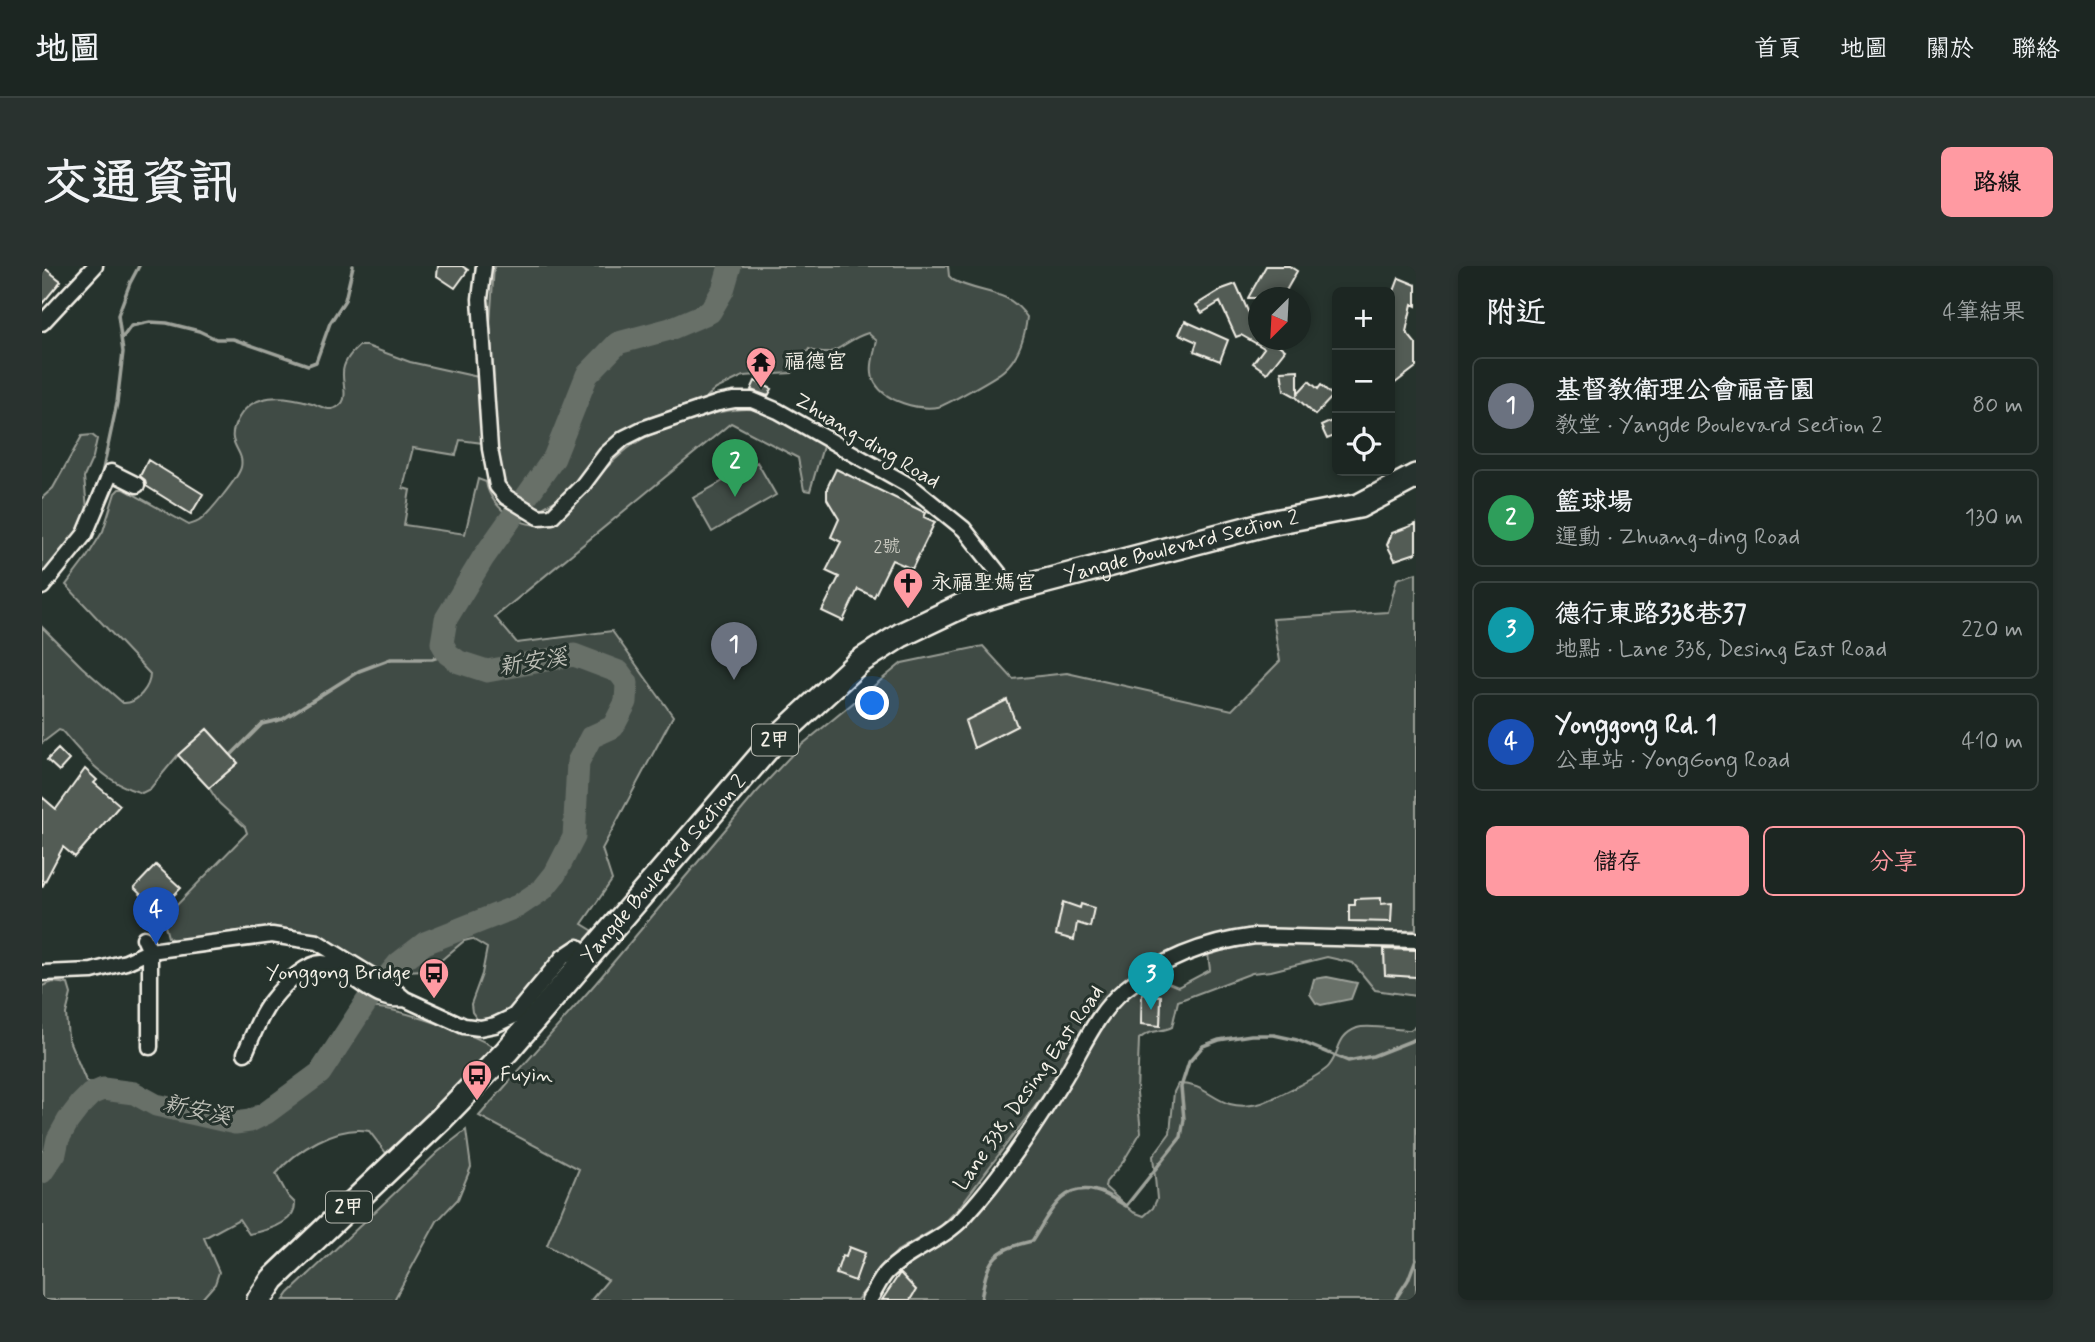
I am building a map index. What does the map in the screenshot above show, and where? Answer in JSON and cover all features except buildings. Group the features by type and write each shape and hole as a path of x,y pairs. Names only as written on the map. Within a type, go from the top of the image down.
{"main road":[{"name":"Yangde Boulevard Section 2","path":"259,1300 273,1279 443,1117 507,1051 773,742 859,662 901,635 954,610 1012,590 1269,523 1359,506 1416,476"}],"street":[{"path":"42,323 95,266"},
{"name":"Zhuang-ding Road","path":"484,266 480,299 490,449 496,486 506,497 539,517 552,516 582,486 606,454 633,433 718,403 752,400 778,411 912,487 964,529 1012,590"},
{"path":"42,587 85,534 111,472 136,485"},
{"path":"42,973 92,971 126,962 147,945 272,935 317,942 387,993 464,1026 480,1028 495,1025 514,1016 563,957 578,947 588,956"},
{"name":"Lane 338, Desing East Road","path":"869,1300 886,1273 944,1235 963,1218 1042,1112 1108,1007 1122,992 1144,976 1199,948 1231,939 1255,936 1416,940"},
{"path":"147,945 150,1047"},
{"path":"245,1053 272,1000 309,965 318,961 368,981"}],"shaded area":[{"path":"494,266 948,266 949,276 953,280 1002,296 1019,307 1027,317 1021,345 1004,370 938,407 912,406 894,400 880,390 872,373 877,341 868,333 826,353 809,349 792,373 743,376 716,389 703,400 646,419 620,433 586,473 558,499 542,508 520,498 508,488 498,465 490,324"},
{"path":"359,346 367,346 410,362 482,380 483,443 460,440 456,455 413,448 403,488 410,490 404,525 465,534 478,479 486,482 495,502 512,517 534,524 555,521 631,446 674,425 711,414 745,409 767,412 824,443 810,491 804,490 798,458 731,423 495,617 517,643 612,631 673,716 602,849 612,880 582,924 595,932 584,948 576,944 511,1014 484,1021 477,1019 471,1004 482,974 487,948 472,939 464,941 425,970 384,972 286,930 236,931 182,942 168,937 164,922 168,914 247,833 245,827 219,803 209,788 238,763 207,729 178,755 150,789 142,793 107,776 87,760 62,731 59,730 42,743 42,627 123,703 138,698 149,679 150,674 66,585 103,531 115,493 124,489 189,525 198,522 216,504 239,472 241,461 233,436 243,411 260,400 280,397 330,409 338,407 345,394 344,365"},
{"path":"92,435 97,439 84,477 87,509 76,540 42,577 42,498 53,488 82,436"},
{"path":"757,462 776,495 712,532 693,498"},
{"path":"1416,573 1416,930 1376,933 1250,928 1219,935 1152,963 1118,986 1097,1010 1051,1085 958,1209 942,1225 897,1251 857,1300 591,1300 608,1280 547,1245 579,1169 479,1116 595,984 756,793 798,748 902,663 983,646 1013,679 1067,673 1232,710 1280,661 1273,619 1388,612 1397,579"},
{"path":"1253,940 1384,946 1385,975 1416,977 1416,996 1375,990 1353,963 1327,957 1252,973 1178,1001 1172,1027 1139,1039 1137,1093 1141,1132 1105,1187 1133,1212 1144,1216 1153,1208 1157,1199 1153,1156 1170,1133 1174,1092 1178,1084 1199,1088 1232,1105 1258,1104 1324,1070 1350,1031 1368,1027 1410,1030 1416,1026 1416,1300 910,1300 916,1290 899,1273 1037,1131 1064,1093 1111,1011 1140,986 1159,979 1178,987 1210,970 1208,954","holes":["1142,994 1161,996 1160,1026 1141,1023"]},
{"path":"1327,977 1357,983 1351,999 1321,1005 1316,1003 1310,994 1314,979"},
{"path":"53,982 68,984 71,994 66,1014 68,1038 86,1081 109,1097 129,1100 154,1111 230,1127 251,1127 313,1085 333,1068 346,1043 372,1008 436,1023 487,1043 495,1049 393,1155 386,1153 369,1131 357,1130 318,1141 294,1156 276,1174 295,1203 294,1210 285,1221 249,1234 239,1219 204,1238 219,1272 215,1284 201,1300 42,1300 42,986"},
{"path":"466,1130 471,1167 458,1199 437,1221 394,1300 284,1300 438,1152"}],"waterway":[{"path":"102,474 117,403 123,352 118,315 139,266"},
{"path":"123,337 131,326 150,322 167,323 199,331 216,339 233,339 308,365 316,362 330,323 345,300 353,266"},
{"name":"新安溪","path":"42,1172 55,1153 58,1139 68,1121 91,1094 103,1089 134,1093 156,1105 235,1123 250,1121 266,1113 320,1073 367,1001 399,963 425,943 518,906 543,889 555,874 574,837 578,762 591,737 613,727 626,702 627,683 619,672 574,655 487,671 459,662 448,654 442,643 446,619 483,558 554,458 587,375 618,343 670,329 710,312 723,290 730,266"},
{"path":"229,757 262,724 283,719 359,671 391,659 432,659 448,654"},
{"path":"981,1300 986,1275 994,1259 1008,1248 1032,1241 1050,1212 1064,1197 1073,1192 1096,1191 1126,1206 1181,1137 1184,1119 1181,1087 1189,1062 1203,1046 1219,1040 1251,1035 1274,1035 1297,1040 1348,1061 1373,1056 1416,1039"},
{"path":"1395,1300 1408,1280 1416,1259"}],"place":[{"name":"福德宮","path":"761,389"},
{"name":"籃球場","path":"735,497"},
{"name":"永福聖媽宮","path":"908,610"},
{"name":"基督教衛理公會福音園","path":"734,680"},
{"name":"Yonggong Rd. 1","path":"156,945"},
{"name":"Yonggong Bridge","path":"434,1000"},
{"name":"德行東路338巷37","path":"1151,1010"},
{"name":"Fuyin","path":"477,1102"}]}
